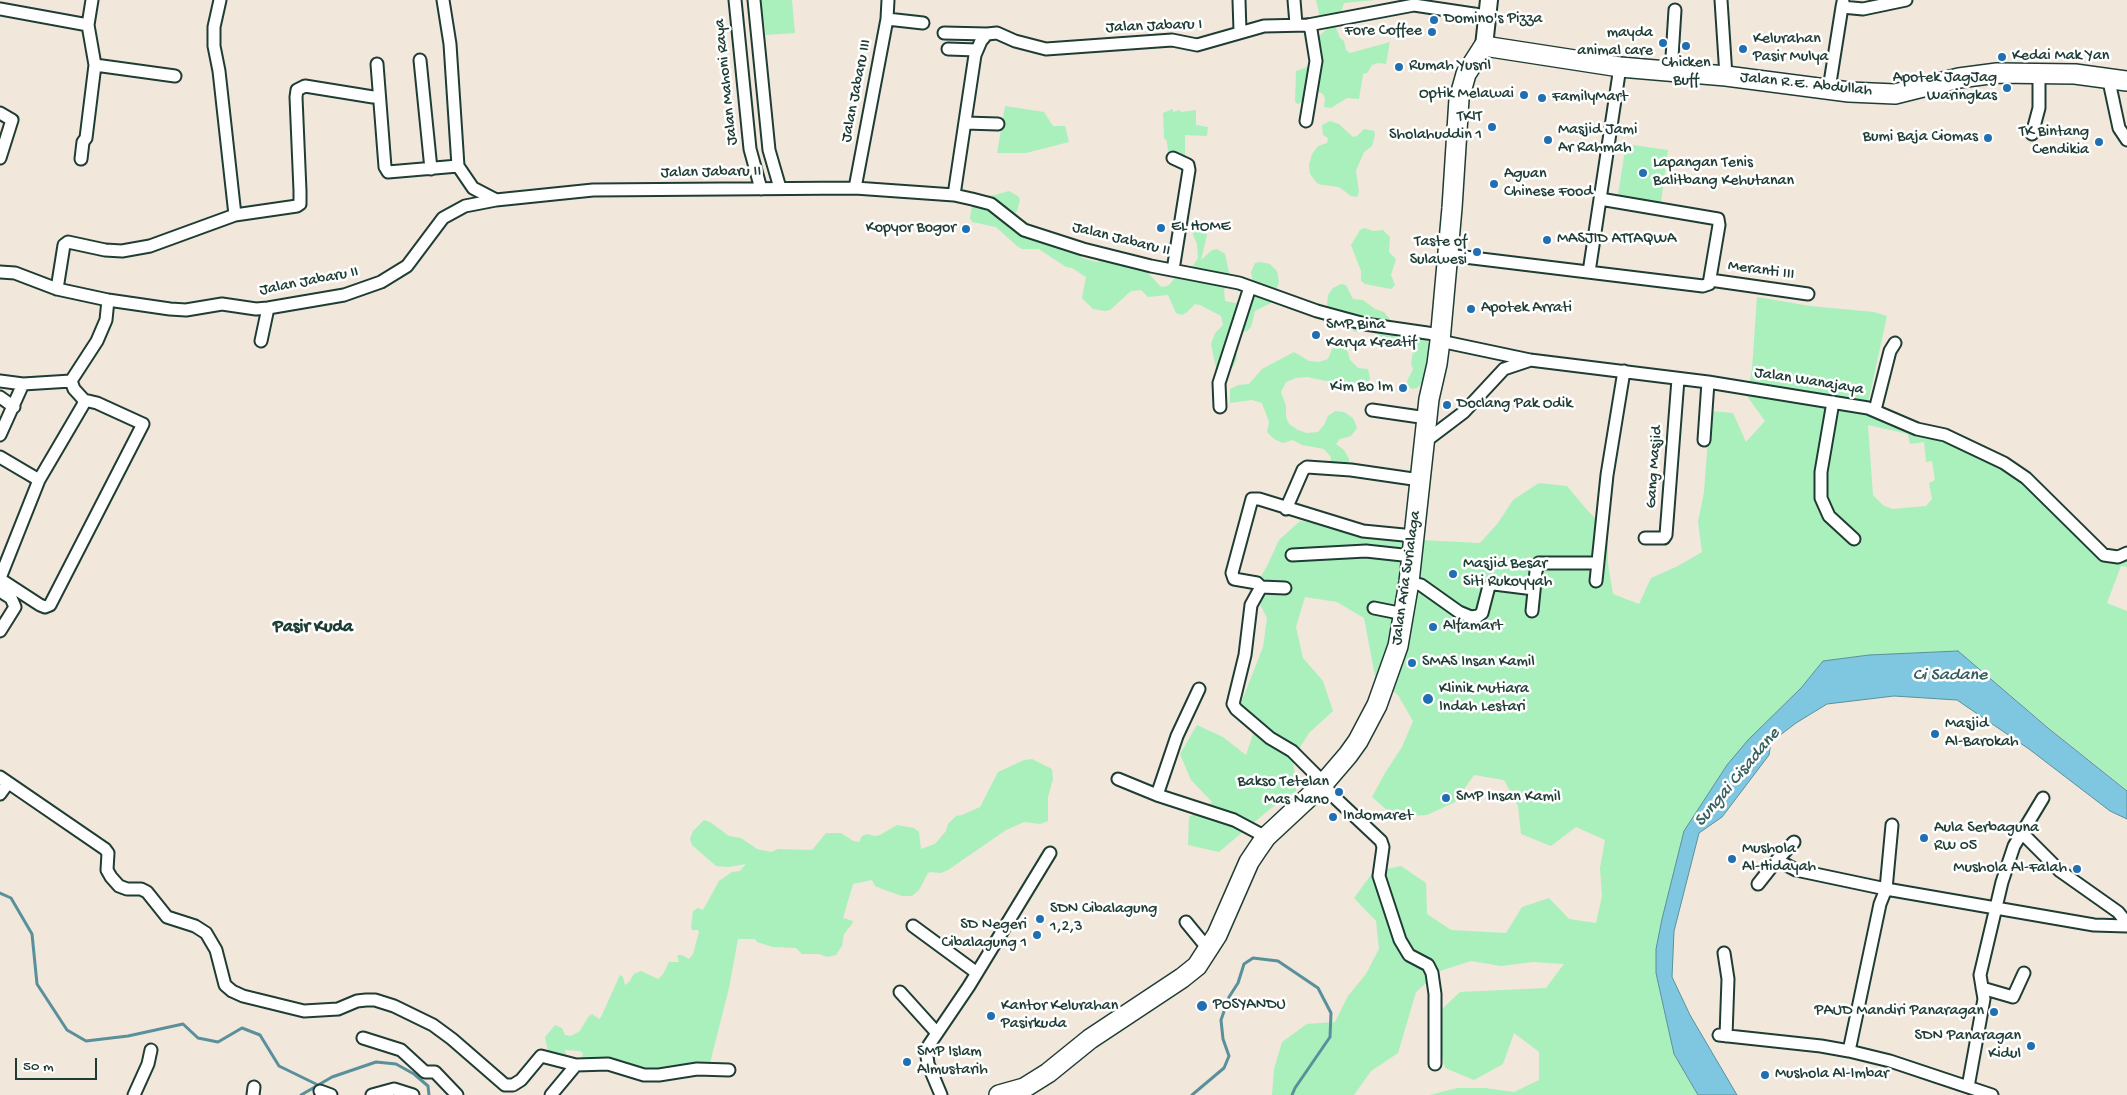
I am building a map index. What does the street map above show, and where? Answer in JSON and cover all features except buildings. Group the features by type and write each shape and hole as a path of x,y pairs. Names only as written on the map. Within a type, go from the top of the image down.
{"main road":[{"path":"1484,46 1488,8"},
{"name":"Jalan R.E. Abdullah","path":"1484,46 1620,67 1672,73 1726,76 1828,89 1895,94 1959,78 1997,73 2039,73 2122,80"},
{"name":"Jalan Aria Surialaga","path":"999,1095 1024,1091 1107,1027 1182,978 1197,966 1209,950 1250,862 1266,837 1324,783 1358,741 1377,705 1393,662 1409,582 1427,418 1440,338 1459,99 1466,74 1484,46"}],"street":[{"path":"81,159 83,142 86,138 95,65 88,25 92,0"},
{"path":"220,0 214,27 214,46 219,71 235,215"},
{"path":"443,0 450,44 458,166 473,188 496,200"},
{"name":"Jalan Mahoni Raya","path":"735,0 750,149 761,188"},
{"path":"754,0 769,150 780,188"},
{"name":"Jalan Jabaru III","path":"854,188 887,19 888,0"},
{"path":"1238,0 1240,31"},
{"path":"1294,0 1302,24 1311,30 1316,61 1306,121"},
{"path":"1721,0 1726,76"},
{"path":"1828,89 1843,4 1863,9 1906,0"},
{"name":"Jalan Jabaru I","path":"944,32 997,33 1015,41 1046,49 1177,40 1197,45 1240,31 1264,26 1302,24 1414,6 1488,8"},
{"path":"6,7 88,25"},
{"path":"1672,73 1675,10"},
{"path":"887,19 923,23"},
{"path":"954,195 966,106 977,50 986,34"},
{"path":"948,49 977,50"},
{"path":"420,60 431,169"},
{"path":"377,64 385,166 388,172 458,166"},
{"path":"95,65 175,76"},
{"path":"1589,272 1620,67"},
{"path":"2032,134 2039,108 2039,73"},
{"path":"2122,80 2110,86 2119,128 2127,140"},
{"path":"57,288 64,245 68,242 105,250 122,251 150,246 235,215 287,208 300,204 297,90 305,86 373,97"},
{"path":"0,112 12,120 0,158"},
{"path":"965,124 998,124"},
{"path":"1173,158 1188,165 1189,168 1173,270"},
{"name":"Jalan Jabaru II","path":"0,272 15,273 57,288 108,300 170,309 186,310 222,304 256,309 268,308 344,295 381,282 407,266 443,218 464,206 496,200 593,190 854,188 954,195 991,204 1024,230 1083,249 1250,287 1346,319 1440,338"},
{"path":"1600,199 1718,219 1719,225 1710,280"},
{"name":"Meranti III","path":"1448,255 1702,286 1708,285 1710,280 1808,294"},
{"path":"1220,407 1219,382 1250,287"},
{"path":"70,381 97,341 106,320 108,300"},
{"path":"261,341 268,308"},
{"name":"Jalan Wanajaya","path":"1440,338 1530,360 1708,382 1875,410 1917,428 1945,435 2004,463 2026,478 2104,555 2118,557 2127,553"},
{"path":"1875,410 1890,351 1894,343"},
{"path":"1425,437 1431,437 1464,412 1504,369 1530,360"},
{"path":"1596,581 1607,475 1624,371"},
{"name":"Gang Masjid","path":"1645,538 1664,538 1666,535 1678,379"},
{"path":"0,381 23,384 70,381"},
{"path":"70,381 74,389 84,400 97,403 143,424 50,605 46,607 40,605 0,578 39,480 81,409 84,400"},
{"path":"1704,440 1708,382"},
{"path":"0,435 23,384"},
{"path":"0,397 14,406"},
{"path":"1833,402 1821,472 1821,498 1829,516 1854,540"},
{"path":"1372,410 1427,418"},
{"path":"0,457 39,480"},
{"path":"1286,508 1303,470 1307,466 1420,480"},
{"path":"1285,588 1260,587 1257,583 1234,579 1232,573 1250,502 1255,498 1363,531 1414,536"},
{"path":"1292,555 1366,551 1412,556"},
{"path":"1532,611 1536,571 1539,563 1594,564"},
{"path":"1409,582 1421,585 1459,612 1471,617 1482,613 1489,586 1494,584 1534,589"},
{"path":"1260,587 1250,605 1245,655 1233,706 1270,738 1292,751 1324,783 1331,794 1381,840 1384,847 1379,876 1400,940 1409,955 1428,965 1432,972 1435,994 1436,1064"},
{"path":"0,591 11,598 15,607 0,631"},
{"path":"1374,608 1404,614"},
{"path":"1158,795 1177,736 1199,689"},
{"path":"1118,779 1158,795 1234,820 1266,837"},
{"path":"0,794 4,780 105,849 108,853 110,877 119,886 127,889 141,889 147,892 168,917 195,926 206,933 216,950 225,985 232,991 280,1006 304,1011 338,1009 357,1001 366,1000 375,1000 394,1006 420,1017 438,1029 505,1084 513,1085 521,1080 541,1056 576,1065 608,1064 644,1075 659,1075 697,1069 729,1070"},
{"path":"1968,1086 1984,999 1980,975 2008,859 2021,832 2043,798"},
{"path":"1849,1051 1880,904 1886,888 1892,825"},
{"path":"1777,860 1796,870 1940,899 1997,906 2086,924 2112,926 2127,924 2118,912 2060,871 2021,832"},
{"path":"1758,884 1794,842"},
{"path":"941,1095 928,1064 929,1045 977,973 1050,853"},
{"path":"1186,922 1209,950"},
{"path":"913,926 977,973"},
{"path":"1724,953 1728,978 1722,1035 1849,1051 1890,1061 1968,1086 1979,1094 1992,1095"},
{"path":"1982,988 2013,997 2024,974"},
{"path":"900,992 937,1033"},
{"path":"363,1038 401,1050 425,1072 435,1072 457,1095"},
{"path":"134,1095 148,1064 151,1050"},
{"path":"551,1095 576,1065"},
{"path":"372,1095 394,1089 413,1095"}],"green space":[{"path":"760,0 792,0 795,33 766,35"},
{"path":"1316,0 1375,0 1344,3 1336,28 1340,38 1344,41 1346,50 1350,53 1390,42 1386,64 1378,63 1372,65 1367,73 1363,74 1359,99 1347,98 1331,108 1324,107 1325,99 1323,94 1315,90 1306,93 1298,104 1295,102 1296,71 1316,64 1317,38 1328,28 1329,23 1320,18"},
{"path":"1005,106 1044,112 1053,126 1065,126 1069,142 1026,153 997,153"},
{"path":"1173,109 1173,112 1196,110 1196,125 1208,127 1207,136 1185,135 1185,162 1168,152 1167,141 1164,138 1163,113"},
{"path":"1330,121 1339,124 1353,137 1357,136 1364,129 1374,131 1375,135 1372,146 1364,152 1356,171 1359,192 1357,197 1351,196 1339,187 1317,183 1310,174 1309,165 1312,154 1318,146 1327,143 1328,138 1323,135 1322,125"},
{"name":"Lapangan Tenis Balitbang Kehutanan","path":"1626,144 1668,150 1661,202 1618,195"},
{"path":"1009,191 1018,196 1020,200 1017,211 1012,215 1002,218 1011,230 1021,231 1075,252 1082,258 1097,262 1106,259 1146,271 1160,286 1164,287 1169,285 1178,274 1193,266 1198,258 1197,244 1191,230 1195,220 1203,225 1207,235 1201,260 1212,250 1217,249 1225,254 1230,277 1224,290 1225,301 1244,302 1254,287 1251,272 1255,263 1260,262 1270,264 1277,271 1279,282 1271,303 1255,311 1251,327 1247,331 1237,334 1236,361 1233,367 1221,371 1216,368 1211,344 1215,333 1223,325 1221,316 1195,304 1182,315 1176,313 1168,295 1148,297 1141,290 1131,291 1110,310 1093,309 1082,298 1086,277 1072,268 1066,267 1039,249 1022,249 996,227 972,222 970,218 973,201 981,196"},
{"path":"1364,228 1373,231 1383,230 1390,237 1389,252 1396,259 1391,275 1395,285 1391,289 1365,284 1361,281 1361,271 1351,245 1360,230"},
{"path":"1341,284 1346,285 1353,299 1363,300 1375,309 1384,312 1390,320 1390,326 1426,338 1430,354 1425,380 1417,388 1412,389 1408,386 1407,381 1413,369 1411,364 1413,351 1410,347 1395,345 1368,329 1358,332 1353,331 1351,312 1340,312 1330,309 1327,305 1328,295 1333,288"},
{"path":"1757,297 1810,306 1874,312 1887,316 1868,403 1945,435 2026,478 2104,555 2127,553 2127,567 2121,566 2107,603 2127,611 2127,790 2044,724 1958,651 1869,655 1823,661 1800,689 1747,742 1727,765 1684,832 1656,951 1656,973 1674,1054 1698,1095 1430,1095 1457,1088 1485,1088 1514,1092 1539,1080 1539,1052 1514,1033 1503,1064 1474,1080 1445,1068 1438,1039 1440,1011 1460,992 1546,988 1564,964 1533,962 1501,966 1471,961 1440,971 1416,992 1398,1053 1371,1071 1354,1095 1272,1095 1274,1069 1282,1042 1307,1024 1335,1022 1348,996 1366,974 1379,949 1376,921 1354,898 1373,872 1401,866 1426,883 1427,914 1451,930 1506,933 1522,907 1549,898 1569,919 1596,923 1602,896 1600,868 1605,840 1576,827 1551,846 1521,834 1518,806 1504,780 1474,775 1455,802 1427,815 1395,817 1372,797 1402,747 1413,721 1398,695 1375,676 1364,618 1337,602 1305,597 1296,627 1303,658 1323,681 1333,711 1309,733 1293,759 1296,791 1270,809 1219,852 1188,845 1189,817 1212,802 1191,780 1180,754 1197,725 1223,737 1246,755 1255,728 1241,703 1263,647 1267,618 1253,590 1279,540 1300,521 1421,540 1480,543 1498,523 1513,500 1539,483 1567,486 1608,531 1608,564 1613,594 1639,604 1651,578 1676,567 1702,552 1698,522 1704,492 1710,411 1733,413 1746,442 1765,421 1747,396 1752,369","holes":["1868,425 1908,434 1910,444 1924,442 1926,462 1932,461 1935,480 1929,483 1932,499 1926,506 1893,509 1884,506 1873,495"]},
{"path":"1340,343 1347,350 1350,360 1358,368 1368,369 1370,378 1366,389 1307,377 1296,378 1286,382 1281,392 1289,424 1298,430 1307,433 1318,432 1328,416 1335,411 1344,412 1353,418 1357,428 1351,436 1340,439 1336,444 1344,450 1349,459 1349,468 1330,466 1331,457 1324,449 1302,445 1293,440 1283,443 1274,439 1267,432 1269,422 1262,403 1252,400 1230,403 1230,389 1238,385 1249,384 1262,369 1294,352 1309,361 1319,362 1328,359 1332,349"},
{"path":"1032,759 1052,769 1053,779 1048,797 1048,821 1040,824 1024,822 1006,830 948,870 941,873 928,873 919,890 912,896 902,896 875,886 872,880 853,884 843,918 853,921 844,934 842,946 836,955 827,957 819,954 802,954 796,948 773,947 757,942 755,939 738,939 729,988 709,1067 686,1063 663,1070 643,1070 603,1057 582,1059 583,1053 580,1051 565,1050 566,1055 562,1057 548,1052 545,1037 555,1025 562,1028 565,1035 571,1036 580,1031 588,1017 592,1014 599,1019 601,1017 620,975 623,977 625,985 634,974 641,971 658,979 669,962 679,962 677,955 682,955 689,959 693,954 699,932 698,930 692,930 691,927 693,911 698,908 703,910 719,881 732,872 740,871 746,864 729,867 716,866 692,845 690,839 693,831 704,820 710,822 729,836 741,838 757,849 771,852 778,849 812,850 826,833 841,833 853,841 859,842 862,836 867,834 880,835 897,825 914,828 919,832 921,849 935,844 946,831 948,824 956,816 980,807 998,772 1024,760"}],"water":[{"name":"Ci Sadane","path":"1958,651 2048,728 2127,791 2127,819 2110,811 2029,749 1957,700 1894,696 1827,704 1796,723 1771,742 1769,755 1722,817 1699,833 1674,931 1672,977 1690,1015 1737,1095 1698,1095 1674,1054 1656,973 1656,949 1684,831 1727,765 1748,740 1801,688 1823,661 1869,655"}],"waterway":[{"path":"0,893 11,898 32,934 37,984 67,1030 86,1041 128,1036 183,1024 198,1038 218,1042 242,1028 260,1035 279,1066 318,1085"},
{"path":"1192,1095 1224,1068 1229,1056 1223,1039 1221,1020 1229,997 1238,983 1244,964 1253,958 1278,961 1318,988 1331,1013 1330,1037 1292,1095"},
{"path":"301,1095 332,1077 376,1062 396,1064 414,1074 428,1086 429,1095"}],"place":[{"name":"Domino's Pizza","path":"1434,20"},
{"name":"Fore Coffee","path":"1432,32"},
{"name":"mayda animal care","path":"1663,43"},
{"name":"Chicken Buff","path":"1686,46"},
{"name":"Kelurahan Pasir Mulya","path":"1743,49"},
{"name":"Kedai Mak Yan","path":"2002,57"},
{"name":"Rumah Yusril","path":"1399,67"},
{"name":"Apotek JagJag Waringkas","path":"2007,88"},
{"name":"Optik Melawai","path":"1524,95"},
{"name":"FamilyMart","path":"1542,98"},
{"name":"TKIT Sholahuddin 1","path":"1492,127"},
{"name":"Bumi Baja Ciomas","path":"1988,138"},
{"name":"Masjid Jami Ar Rahmah","path":"1548,140"},
{"name":"TK Bintang Cendikia","path":"2099,142"},
{"name":"Lapangan Tenis Balitbang Kehutanan","path":"1643,173"},
{"name":"Aguan Chinese Food","path":"1494,184"},
{"name":"EL HOME","path":"1161,228"},
{"name":"Kopyor Bogor","path":"966,229"},
{"name":"MASJID ATTAQWA","path":"1547,240"},
{"name":"Taste of Sulawesi","path":"1477,252"},
{"name":"Apotek Arrati","path":"1471,309"},
{"name":"SMP Bina Karya Kreatif","path":"1316,335"},
{"name":"Kim Bo Im","path":"1403,388"},
{"name":"Doclang Pak Odik","path":"1447,405"},
{"name":"Masjid Besar Siti Rukoyyah","path":"1453,574"},
{"name":"Alfamart","path":"1433,627"},
{"name":"SMAS Insan Kamil","path":"1412,663"},
{"name":"Klinik Mutiara Indah Lestari","path":"1428,699"},
{"name":"Masjid Al-Barokah","path":"1935,734"},
{"name":"Bakso Tetelan Mas Nano","path":"1339,792"},
{"name":"SMP Insan Kamil","path":"1446,798"},
{"name":"Indomaret","path":"1333,817"},
{"name":"Aula Serbaguna RW 05","path":"1924,838"},
{"name":"Mushola Al-Hidayah","path":"1732,859"},
{"name":"Mushola Al-Falah","path":"2077,869"},
{"name":"SDN Cibalagung 1,2,3","path":"1040,919"},
{"name":"SD Negeri Cibalagung 1","path":"1037,935"},
{"name":"POSYANDU","path":"1202,1006"},
{"name":"PAUD Mandiri Panaragan","path":"1994,1012"},
{"name":"Kantor Kelurahan Pasirkuda","path":"991,1016"},
{"name":"SDN Panaragan Kidul","path":"2031,1046"},
{"name":"SMP Islam Almustarih","path":"907,1062"},
{"name":"Mushola Al-Imbar","path":"1765,1075"}],"district":[{"name":"Pasir Kuda","path":"313,628"}],"water label":[{"name":"Sungai Cisadane","path":"1738,778"}]}
